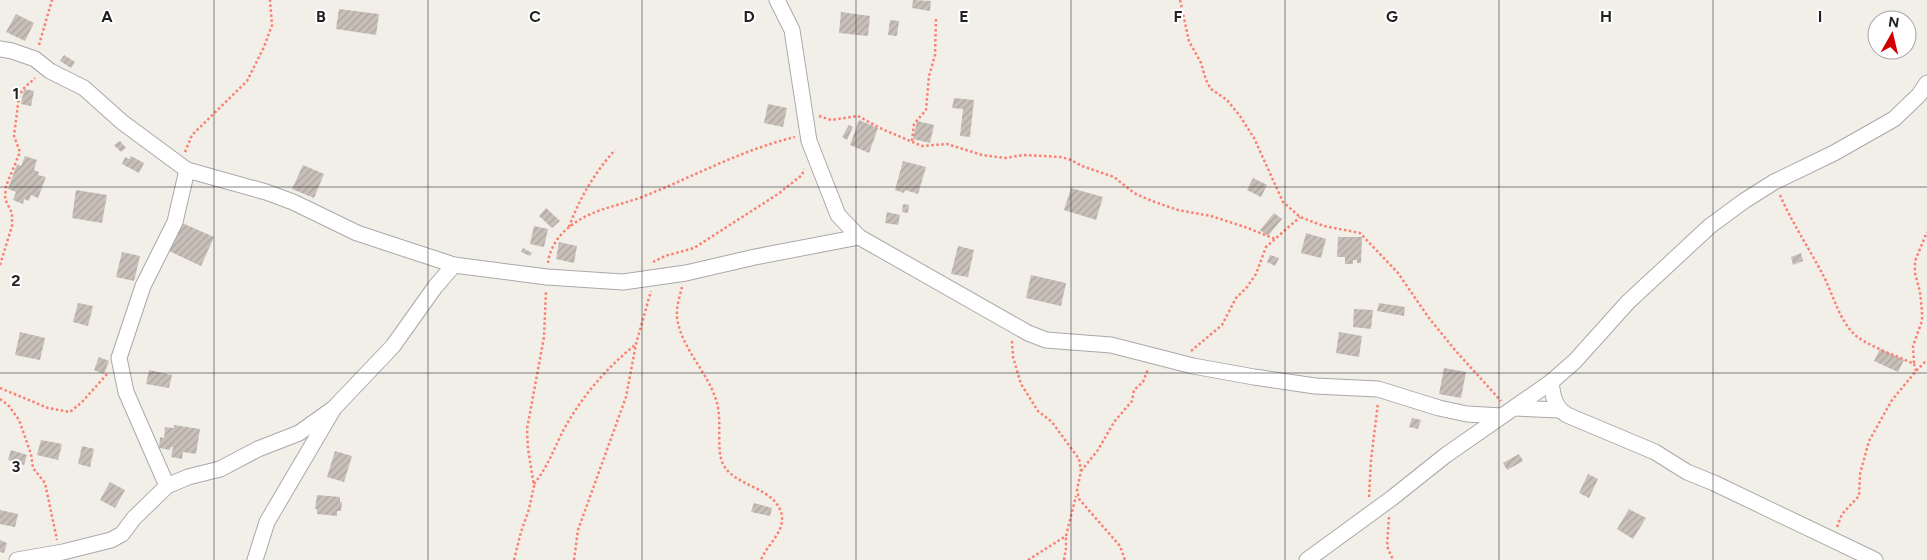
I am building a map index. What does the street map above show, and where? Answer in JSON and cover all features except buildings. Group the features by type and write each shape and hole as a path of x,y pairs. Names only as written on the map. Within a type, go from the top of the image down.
{"street":[{"path":"777,0 792,30 807,134 838,215 859,237 1028,333 1046,340 1111,345 1193,366 1315,386 1378,389 1439,408 1467,414 1559,410"},
{"path":"0,49 12,50 35,59 50,71 84,88 122,122 184,168 266,192 293,202 357,233 454,265 547,277 623,282 652,271 686,273 754,257 859,237"},
{"path":"1307,560 1392,498 1446,455 1551,382 1575,361 1628,302 1710,226 1774,182 1834,153 1894,119 1919,95 1927,83"},
{"path":"167,486 126,392 119,358 143,286 175,222 184,168"},
{"path":"828,242 835,230 838,215"},
{"path":"16,560 63,552 111,540 122,534 134,518 167,486 188,477 220,469 258,449 300,433 334,408 393,346 435,287 454,265"},
{"path":"1551,382 1554,402 1559,410 1567,415 1655,452 1687,472 1714,482 1875,560"},
{"path":"255,560 267,522 334,408"}],"path":[{"path":"35,59 52,0"},
{"path":"184,168 188,142 192,135 247,80 264,47 272,25 270,0"},
{"path":"1180,0 1189,41 1201,64 1206,80 1211,89 1227,100 1254,138 1283,202 1300,217 1324,226 1360,233 1398,273 1444,337 1486,383 1508,412"},
{"path":"912,141 914,124 926,110 929,76 935,55 936,20"},
{"path":"0,265 12,226 12,213 5,199 6,186 20,152 14,136 19,96 23,89 38,76 50,71"},
{"path":"816,114 820,118 832,120 858,116 882,129 922,146 947,144 982,155 997,157 1014,158 1023,155 1071,160 1082,166 1114,177 1134,193 1152,201 1178,210 1211,216 1237,224 1275,240"},
{"path":"534,486 527,429 544,338 548,258 555,243 568,228 596,210 642,197 769,143 807,134"},
{"path":"568,228 582,197 606,160 615,150"},
{"path":"574,560 578,530 591,489 613,438 626,397 652,271 665,256 694,248 778,194 802,175 813,150"},
{"path":"1774,182 1789,216 1823,275 1842,317 1853,334 1867,343 1914,364"},
{"path":"1187,352 1196,348 1222,325 1236,298 1247,288 1256,274 1266,247 1300,217"},
{"path":"1916,371 1913,346 1922,320 1922,311 1915,273 1915,261 1927,232"},
{"path":"686,273 676,316 680,330 712,390 717,404 722,463 729,473 769,497 782,515 782,524 761,560"},
{"path":"1011,324 1013,358 1021,384 1038,411 1052,422 1079,459 1081,471 1066,536 1064,560"},
{"path":"514,560 534,486 545,470 561,436 577,408 618,358 636,344"},
{"path":"1081,471 1098,450 1114,422 1132,401 1134,390 1143,382 1154,356"},
{"path":"0,388 48,408 70,412 102,383 119,358"},
{"path":"1834,540 1842,514 1856,500 1860,492 1860,474 1869,440 1892,400 1927,360"},
{"path":"1368,515 1370,460 1378,389"},
{"path":"0,399 9,406 18,420 31,454 33,468 45,484 58,541 63,552"},
{"path":"1077,495 1084,506 1120,546 1125,560"},
{"path":"1392,498 1387,546 1393,560"},
{"path":"1028,560 1066,536"}]}
